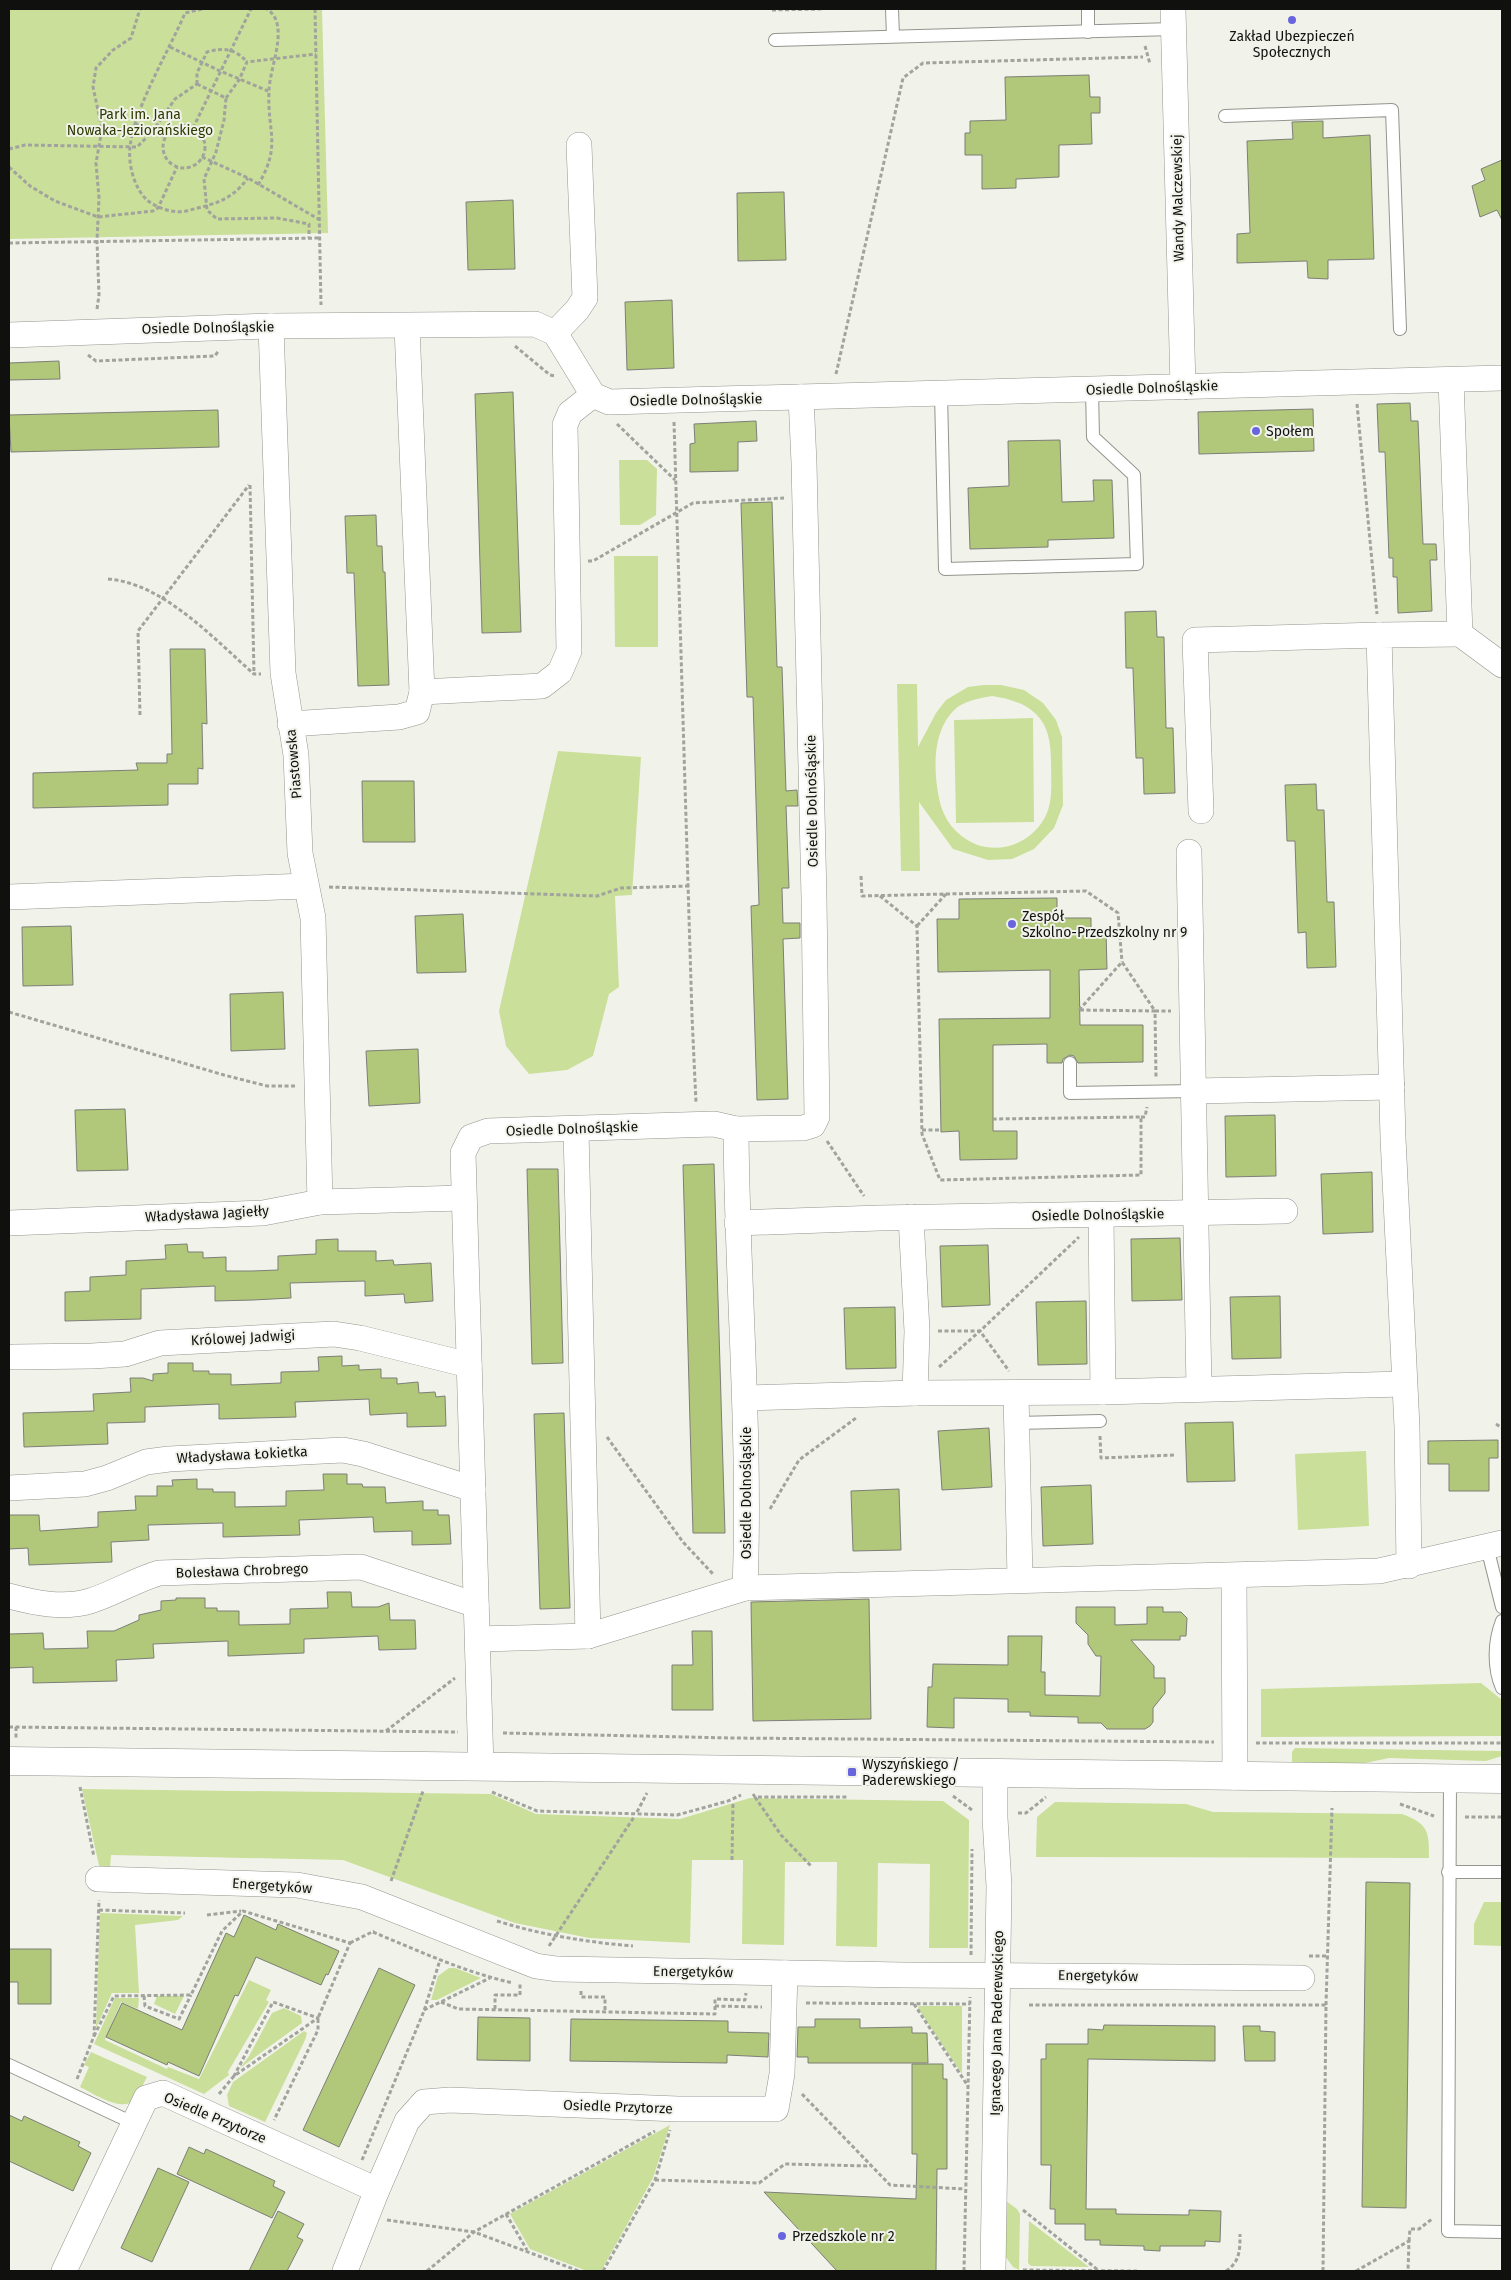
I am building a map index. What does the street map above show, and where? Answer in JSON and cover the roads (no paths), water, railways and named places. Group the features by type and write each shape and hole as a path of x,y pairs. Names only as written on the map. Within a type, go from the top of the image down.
{"street":[{"name":"Wandy Malczewskiej","path":"1173,19 1183,387"},
{"path":"422,692 542,686 560,672 569,651 565,425 570,413 589,389 554,333 578,310 585,298 579,145"},
{"name":"Osiedle Dolnośląskie","path":"9,335 271,326 536,324 554,333"},
{"name":"Piastowska","path":"271,326 283,673 296,755 300,853 313,918 320,1202"},
{"path":"290,724 399,717 417,712 422,692 407,326"},
{"name":"Osiedle Dolnośląskie","path":"589,389 609,402 1502,378"},
{"path":"1451,380 1460,634"},
{"name":"Osiedle Dolnośląskie","path":"481,1766 463,1153 472,1137 488,1131 714,1124 736,1129 803,1128 813,1126 817,1117 814,898 801,397"},
{"path":"1201,811 1195,640 1460,634 1502,665"},
{"path":"1378,636 1392,1087 1410,1566"},
{"path":"1189,852 1199,1389"},
{"path":"9,897 306,886"},
{"path":"1194,1091 1392,1087"},
{"path":"576,1129 588,1636"},
{"name":"Osiedle Dolnośląskie","path":"736,1129 737,1223 745,1398 745,1588"},
{"name":"Władysława Jagiełły","path":"9,1222 263,1213 320,1202 464,1198"},
{"name":"Osiedle Dolnośląskie","path":"737,1223 911,1217 1196,1214 1285,1211"},
{"path":"1101,1215 1103,1392"},
{"path":"911,1217 917,1332 915,1390"},
{"name":"Królowej Jadwigi","path":"14,1357 125,1354 169,1342 334,1334 360,1338 469,1365"},
{"path":"745,1398 915,1390 1016,1393 1103,1392 1404,1384"},
{"path":"1016,1393 1020,1579"},
{"name":"Władysława Łokietka","path":"9,1488 84,1484 107,1478 146,1462 168,1459 343,1450 363,1454 473,1489"},
{"path":"478,1639 588,1636 745,1588 1020,1579 1234,1576 1379,1571 1410,1566 1494,1545"},
{"name":"Bolesława Chrobrego","path":"9,1596 45,1604 81,1603 158,1573 361,1568 476,1605"},
{"path":"1234,1576 1235,1777"},
{"path":"9,1761 1502,1779"},
{"name":"Ignacego Jana Paderewskiego","path":"993,2271 999,1886 995,1818 995,1774"},
{"name":"Energetyków","path":"98,1879 297,1885 362,1897 528,1975 557,1969 998,1976 1302,1978"},
{"name":"Osiedle Przytorze","path":"345,2271 377,2190 407,2122 424,2102 450,2100 676,2115 776,2109 782,2074 776,2005 785,1973"},
{"name":"Osiedle Przytorze","path":"64,2271 146,2098 163,2093 377,2190"}],"lane":[{"path":"892,9 893,36"},
{"path":"1088,9 1088,32"},
{"path":"776,40 1088,32 1173,19"},
{"path":"1225,116 1392,110 1400,329"},
{"path":"941,392 945,570 1137,564 1134,475 1093,437 1092,389"},
{"path":"1070,1063 1070,1093 1194,1091"},
{"path":"1017,1423 1100,1421"},
{"path":"1494,1545 1502,1607"},
{"path":"1502,1621 1497,1635 1497,1677 1502,1688"},
{"path":"1450,1779 1448,1872 1448,2231 1502,2232"},
{"path":"1448,1872 1502,1872"},
{"path":"9,2065 133,2123"}],"place":[{"name":"Zakład Ubezpieczeń Społecznych","path":"1292,20"},
{"name":"Społem","path":"1256,431"},
{"name":"Zespół Szkolno-Przedszkolny nr 9","path":"1012,924"},
{"name":"Wyszyńskiego / Paderewskiego","path":"852,1772"},
{"name":"Przedszkole nr 2","path":"782,2236"}],"park label":[{"name":"Park im. Jana Nowaka-Jeziorańskiego","path":"140,122"}]}
